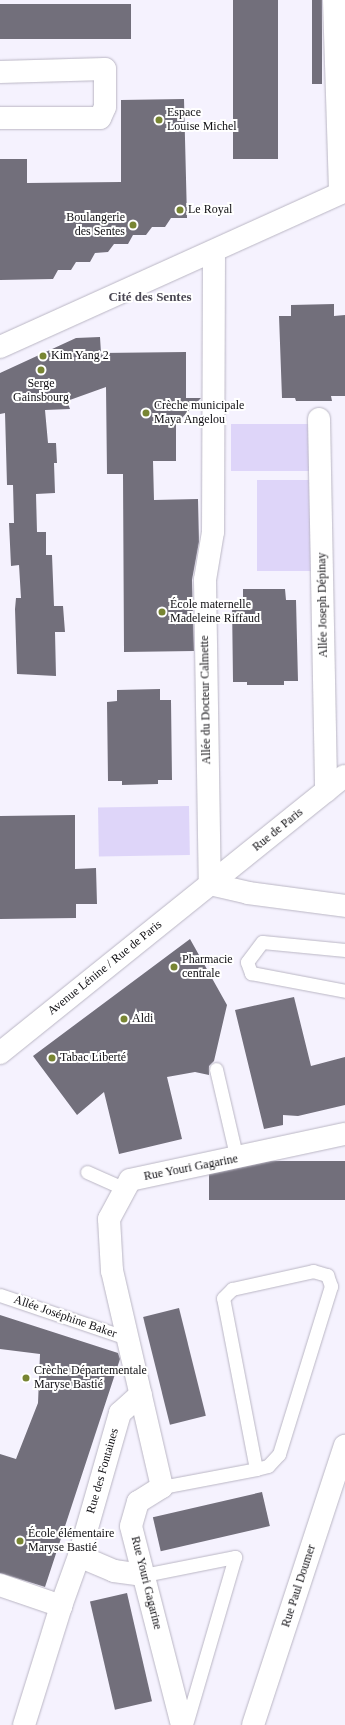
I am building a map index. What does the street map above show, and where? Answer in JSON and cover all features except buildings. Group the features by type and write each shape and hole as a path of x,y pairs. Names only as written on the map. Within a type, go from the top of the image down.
{"street":[{"path":"0,347 214,252 343,192 334,0"},
{"path":"0,72 105,69 105,107 100,118 0,118"},
{"name":"Allée du Docteur Calmette","path":"210,884 206,580 213,532 214,252"},
{"name":"Allée Joseph Dépinay","path":"319,419 326,791"},
{"name":"Rue de Paris","path":"210,884 345,776"},
{"path":"210,884 248,893 345,906"},
{"name":"Avenue Lénine / Rue de Paris","path":"0,1053 210,884"},
{"name":"Rue Youri Gagarine","path":"182,1725 131,1526 138,1502 162,1487 130,1339 112,1271 109,1219 130,1180 237,1159 345,1134"},
{"name":"Rue des Fontaines","path":"24,1725 61,1606 79,1556 120,1413 141,1394"},
{"name":"Rue Paul Doumer","path":"253,1725 345,1446"},
{"path":"79,1556 114,1571 144,1575"},
{"path":"0,1585 61,1606"}],"lane":[{"path":"345,950 262,942 247,962 251,973 345,992"},
{"path":"216,1069 237,1159"},
{"path":"87,1172 125,1189"},
{"path":"162,1487 256,1469 268,1466 279,1454 331,1286 327,1275 320,1272 232,1289 223,1298 256,1469"},
{"name":"Allée Joséphine Baker","path":"0,1295 130,1339"},
{"path":"144,1575 235,1557 186,1725"}],"shaded area":[{"path":"231,424 316,424 316,471 231,471"},
{"path":"257,480 318,480 318,571 257,571"},
{"path":"189,806 190,855 99,857 98,808"}],"place":[{"name":"Espace Louise Michel","path":"159,120"},
{"name":"Le Royal","path":"180,210"},
{"name":"Boulangerie des Sentes","path":"133,225"},
{"name":"Kim Yang 2","path":"43,356"},
{"name":"Serge Gainsbourg","path":"41,370"},
{"name":"Crèche municipale Maya Angelou","path":"146,413"},
{"name":"École maternelle Madeleine Riffaud","path":"162,612"},
{"name":"Pharmacie centrale","path":"174,967"},
{"name":"Aldi","path":"124,1019"},
{"name":"Tabac Liberté","path":"52,1058"},
{"name":"Crèche Départementale Maryse Bastié","path":"26,1378"},
{"name":"École élémentaire Maryse Bastié","path":"20,1541"}],"district":[{"name":"Cité des Sentes","path":"150,297"}]}
